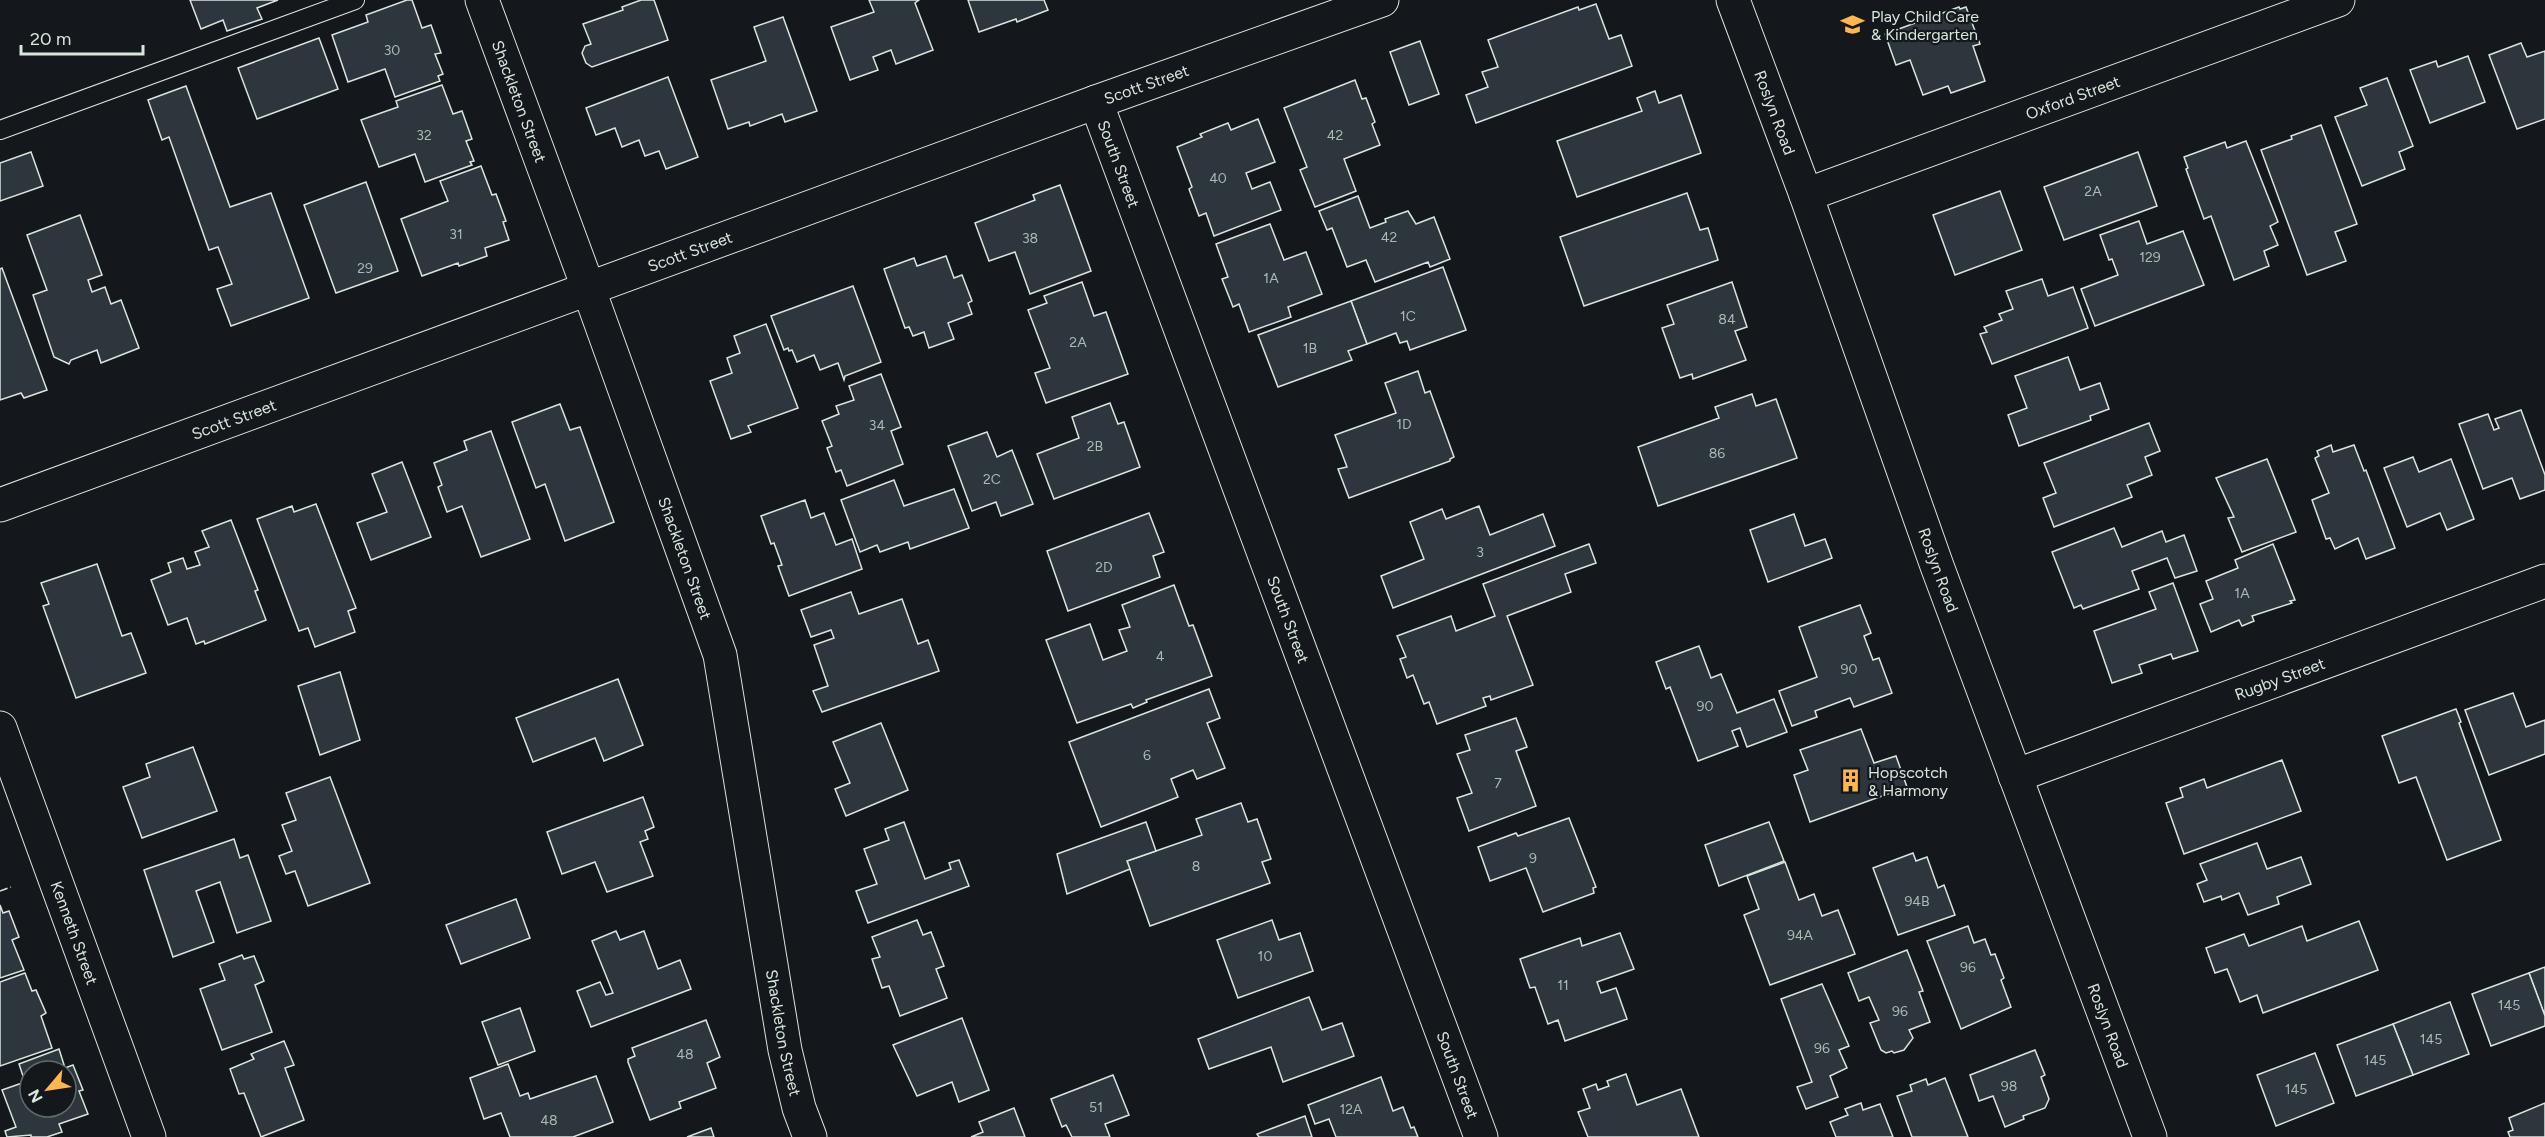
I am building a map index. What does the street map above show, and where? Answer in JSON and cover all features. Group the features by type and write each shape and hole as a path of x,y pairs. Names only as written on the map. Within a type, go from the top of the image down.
{"street":[{"name":"Shackleton Street","path":"482,0 720,655 785,1050 799,1108 810,1137"},
{"name":"Scott Street","path":"0,505 589,290 1096,102 1346,6 1382,0"},
{"name":"Roslyn Road","path":"1733,0 1806,195 1937,566 2150,1137"},
{"name":"Oxford Street","path":"1806,195 2338,0"},
{"name":"South Street","path":"1096,102 1481,1137"},
{"name":"Rugby Street","path":"2015,776 2545,581"},
{"name":"Kenneth Street","path":"0,728 149,1137"}],"lane":[{"path":"0,130 355,0"}],"building":[{"path":"190,0 278,0 257,8 262,19 227,31 223,20 201,29"},
{"path":"412,0 422,28 431,25 441,53 435,54 443,74 438,76 440,81 395,97 385,69 348,82 332,35 368,22 366,15"},
{"path":"641,0 654,0 668,40 592,67 586,63 582,53 585,46 591,44 583,24 623,10 622,7"},
{"path":"869,0 919,0 915,3 933,50 896,64 891,50 873,57 878,70 850,80 831,27 874,12"},
{"path":"968,0 1044,0 1048,10 1017,22 1016,19 979,32"},
{"path":"1596,4 1609,39 1621,35 1632,66 1476,123 1466,95 1488,87 1482,72 1498,67 1488,40 1578,7 1579,10"},
{"path":"1959,7 1960,9 1966,7 1980,44 1973,46 1985,81 1951,93 1948,86 1923,95 1910,60 1896,65 1885,34"},
{"path":"783,17 817,111 785,122 782,114 750,126 749,122 728,129 711,80 766,61 754,27"},
{"path":"319,38 338,89 257,119 238,68"},
{"path":"1420,41 1439,94 1409,105 1390,52"},
{"path":"2521,43 2527,57 2545,51 2545,119 2517,129 2489,55"},
{"path":"2468,56 2485,102 2430,123 2410,70 2436,61 2438,67"},
{"path":"668,77 698,157 666,169 659,151 645,156 639,140 622,147 615,128 596,135 586,108"},
{"path":"2387,78 2413,146 2399,152 2405,169 2362,186 2335,117 2367,105 2360,88"},
{"path":"1355,80 1362,99 1366,98 1380,145 1344,159 1356,191 1315,207 1300,170 1307,167 1284,108"},
{"path":"442,85 453,114 462,111 472,139 466,141 474,161 470,162 472,165 425,182 415,154 379,167 361,120 398,107 396,101"},
{"path":"186,86 230,207 271,193 309,298 231,326 217,289 232,284 218,247 209,250 169,137 162,140 148,100"},
{"path":"1655,91 1659,103 1681,95 1701,153 1577,197 1557,141 1642,111 1637,98"},
{"path":"1258,119 1275,162 1246,173 1252,189 1270,182 1281,210 1214,236 1206,213 1199,216 1189,189 1192,187 1177,147 1202,137 1200,134 1228,123 1231,130"},
{"path":"2321,125 2357,224 2335,232 2346,261 2307,275 2261,150"},
{"path":"2246,141 2278,222 2270,226 2278,245 2264,251 2269,266 2234,280 2211,216 2204,219 2184,157 2225,142 2227,148"},
{"path":"31,152 43,186 0,201 0,163"},
{"path":"2138,152 2157,206 2064,240 2044,187"},
{"path":"481,166 492,195 496,194 506,221 503,222 509,240 485,248 487,256 459,266 458,263 422,276 401,219 448,201 440,181"},
{"path":"366,182 398,271 336,293 304,205"},
{"path":"1060,185 1091,271 1030,294 1015,252 989,261 975,223 1035,200 1033,195"},
{"path":"2000,191 2022,250 1955,275 1933,215"},
{"path":"1687,193 1700,230 1708,228 1718,260 1584,306 1560,237"},
{"path":"1358,196 1370,228 1386,222 1385,219 1408,211 1416,224 1434,217 1450,259 1430,267 1428,262 1375,282 1366,260 1347,267 1332,228 1327,230 1319,211"},
{"path":"80,215 102,275 88,280 92,292 105,287 111,304 121,300 139,348 101,363 97,350 71,360 69,364 54,357 33,295 47,290 27,235"},
{"path":"2139,221 2147,244 2183,231 2204,285 2095,326 2081,289 2118,275 2112,259 2109,260 2100,235"},
{"path":"1270,224 1284,260 1306,252 1322,294 1288,307 1291,317 1249,332 1239,304 1233,307 1222,279 1228,277 1216,244"},
{"path":"946,256 954,278 962,275 972,301 968,303 972,314 948,323 954,339 929,348 924,332 913,336 909,327 905,328 884,269 914,258 917,266"},
{"path":"1443,267 1466,330 1410,350 1407,341 1400,343 1396,333 1367,344 1351,301"},
{"path":"2,268 47,390 24,398 21,393 0,400 0,269"},
{"path":"2042,279 2048,296 2073,287 2088,328 1992,364 1980,334 1987,332 1984,327 2002,320 1999,314 2013,309 2006,291"},
{"path":"1082,282 1094,316 1106,312 1128,374 1046,403 1035,373 1050,368 1028,310 1047,303 1044,296"},
{"path":"1732,282 1747,327 1735,331 1746,360 1693,379 1692,374 1680,378 1662,328 1674,324 1667,305"},
{"path":"853,286 881,362 845,376 844,380 838,363 820,370 814,355 797,362 792,350 789,351 788,348 784,350 771,316"},
{"path":"1351,301 1367,344 1348,351 1352,360 1278,387 1258,335"},
{"path":"766,324 798,408 748,426 751,432 731,439 710,381 732,373 727,358 740,353 734,336"},
{"path":"2068,357 2080,390 2100,383 2109,409 2090,416 2091,420 2019,446 2008,415 2027,408 2015,376"},
{"path":"1418,371 1425,393 1430,391 1454,457 1450,461 1349,498 1338,469 1347,467 1335,435 1396,413 1385,383"},
{"path":"881,374 901,427 891,431 903,464 847,486 841,470 836,472 827,448 832,446 822,421 839,414 836,406 854,400 849,386"},
{"path":"1752,394 1756,406 1776,399 1797,458 1658,506 1638,447 1719,418 1715,407"},
{"path":"1110,403 1118,424 1124,422 1140,467 1054,499 1037,454 1079,438 1072,417"},
{"path":"560,404 570,430 580,427 614,522 565,541 545,484 536,488 512,422"},
{"path":"2521,410 2545,475 2545,490 2520,499 2512,478 2483,489 2459,424 2488,414 2494,430 2499,428 2495,419"},
{"path":"2149,423 2160,451 2145,457 2152,475 2127,485 2132,497 2054,527 2043,498 2056,493 2044,463"},
{"path":"491,431 530,539 481,557 462,506 447,512 438,487 442,485 434,463 467,450 464,441"},
{"path":"987,432 997,457 1012,450 1033,504 1001,516 996,502 972,511 948,446"},
{"path":"2331,445 2333,452 2354,445 2364,471 2366,470 2395,548 2366,559 2358,538 2335,549 2330,538 2326,539 2312,500 2329,493 2315,458 2319,456 2317,451"},
{"path":"2413,457 2419,472 2451,459 2474,519 2447,530 2440,513 2407,527 2384,468"},
{"path":"2267,459 2296,532 2242,552 2228,518 2234,517 2216,478"},
{"path":"402,462 431,537 371,560 357,523 387,512 372,474"},
{"path":"894,480 904,506 954,489 969,528 910,549 908,542 880,552 877,545 860,552 841,500"},
{"path":"805,500 811,518 824,513 836,545 852,539 862,569 789,596 778,566 782,565 774,543 771,544 761,516"},
{"path":"316,504 356,608 348,611 355,632 315,647 308,628 299,631 257,519 292,506 294,512"},
{"path":"1479,506 1490,535 1543,514 1555,546 1393,608 1381,576 1424,559 1410,522 1442,509 1446,519"},
{"path":"1149,513 1164,552 1153,556 1160,577 1068,611 1047,551"},
{"path":"1794,514 1805,546 1825,539 1832,558 1768,582 1750,530"},
{"path":"231,520 258,590 255,591 266,620 205,644 204,641 196,644 187,618 168,625 151,580 171,572 168,563 183,558 187,569 200,565 195,552 209,547 202,531"},
{"path":"2114,528 2122,547 2162,531 2166,542 2184,535 2197,571 2175,578 2167,558 2132,571 2139,589 2083,609 2081,605 2074,608 2052,552"},
{"path":"1589,544 1596,563 1565,574 1571,592 1507,616 1533,685 1491,700 1490,696 1483,698 1486,706 1437,724 1429,702 1424,704 1413,675 1407,678 1400,659 1406,657 1397,636 1451,616 1456,631 1495,616 1483,584"},
{"path":"2273,544 2295,600 2252,616 2254,621 2242,626 2239,620 2211,632 2200,604 2213,599 2206,581 2238,568 2235,560"},
{"path":"97,564 122,636 131,633 146,673 76,698 43,606 49,604 41,583"},
{"path":"2173,583 2198,651 2173,659 2171,654 2139,665 2142,673 2112,683 2094,631 2156,609 2149,592"},
{"path":"1174,585 1189,626 1193,625 1212,676 1146,700 1147,702 1133,708 1131,704 1077,723 1046,640 1090,624 1103,660 1127,651 1119,630 1130,627 1122,605"},
{"path":"851,592 859,614 902,599 918,644 928,640 939,671 822,712 813,691 828,686 814,645 834,638 831,630 811,637 801,610"},
{"path":"1860,605 1871,633 1864,636 1873,660 1879,658 1892,693 1854,707 1850,698 1815,711 1817,717 1792,726 1779,691 1817,677 1799,627"},
{"path":"1699,646 1711,678 1721,674 1737,713 1774,699 1787,732 1747,747 1740,728 1732,731 1738,746 1698,761 1670,687 1666,689 1656,662"},
{"path":"340,672 360,740 320,755 298,686"},
{"path":"618,679 643,745 604,761 595,738 533,762 516,718"},
{"path":"1209,689 1220,718 1207,723 1225,768 1197,779 1193,770 1171,779 1178,797 1101,827 1069,742"},
{"path":"2513,693 2526,727 2545,720 2545,754 2489,775 2465,710"},
{"path":"2456,709 2501,840 2447,860 2416,777 2399,783 2382,736"},
{"path":"1516,718 1527,747 1516,751 1536,806 1469,831 1457,798 1472,793 1457,754 1470,750 1465,735"},
{"path":"881,723 908,790 846,816 835,789 850,783 833,742"},
{"name":"Hopscotch & Harmony","path":"1861,729 1874,763 1896,756 1907,787 1810,822 1794,775 1808,770 1800,750"},
{"path":"193,747 217,811 142,838 123,787 150,777 146,764"},
{"path":"2282,760 2301,811 2184,854 2166,803 2183,797 2180,788 2204,779 2207,788"},
{"path":"330,777 370,883 308,906 295,871 286,874 279,856 292,851 282,825 296,820 286,793"},
{"path":"643,797 654,827 645,831 648,839 640,842 653,876 607,892 595,862 562,874 547,832"},
{"path":"1241,803 1248,822 1257,819 1271,859 1262,862 1270,883 1150,926 1127,861 1202,835 1196,819"},
{"path":"1569,818 1596,887 1593,888 1594,893 1543,912 1526,868 1490,881 1478,847 1516,833 1518,836"},
{"path":"904,822 925,879 951,869 949,863 959,860 969,886 868,923 856,891 877,884 864,849 889,840 885,829"},
{"path":"1146,822 1156,851 1127,861 1130,869 1067,894 1057,854"},
{"path":"1769,822 1784,861 1719,886 1705,845"},
{"path":"234,839 240,858 248,855 271,921 237,933 220,882 196,891 214,942 173,957 144,870"},
{"path":"2257,843 2267,869 2301,857 2311,884 2277,897 2279,904 2248,915 2239,893 2222,900 2221,896 2204,902 2197,884 2207,880 2200,864"},
{"path":"1913,853 1916,861 1927,857 1938,888 1944,885 1955,915 1898,935 1873,868"},
{"path":"1785,862 1799,900 1814,894 1822,916 1838,910 1855,954 1770,985 1744,915 1759,909 1747,876"},
{"path":"516,899 530,938 461,964 446,925"},
{"path":"0,905 3,913 9,911 19,937 12,940 24,970 0,978"},
{"path":"917,920 923,935 931,932 944,966 936,969 947,998 900,1016 889,986 882,988 872,959 880,957 872,937"},
{"path":"1272,920 1279,940 1300,933 1313,971 1238,998 1217,940"},
{"path":"2359,921 2378,970 2263,1013 2257,995 2240,1002 2227,969 2215,973 2206,948 2244,934 2249,946 2302,926 2307,941"},
{"path":"1968,926 1974,943 1985,939 1991,955 1995,954 2011,1007 1961,1029 1927,941"},
{"path":"616,931 620,940 644,931 658,969 680,960 691,989 591,1027 577,991 600,982 606,995 613,993 592,941"},
{"path":"1620,933 1634,969 1597,982 1601,993 1616,988 1627,1019 1565,1041 1558,1020 1548,1024 1535,987 1530,988 1520,959 1580,938 1582,946"},
{"path":"1907,950 1923,991 1919,992 1930,1022 1909,1030 1913,1038 1904,1050 1886,1053 1881,1050 1870,1023 1879,1020 1869,997 1859,1001 1848,973"},
{"path":"242,955 244,959 254,956 264,981 255,985 272,1032 222,1050 200,989 225,980 219,964"},
{"path":"2545,967 2545,1016 2529,973"},
{"path":"25,973 32,991 36,990 46,1013 41,1016 52,1048 0,1066 0,982"},
{"path":"2529,973 2545,1016 2545,1026 2491,1046 2472,994"},
{"path":"1822,984 1849,1046 1839,1050 1847,1068 1830,1076 1838,1097 1806,1109 1797,1087 1812,1082 1781,999"},
{"path":"1309,997 1322,1030 1342,1023 1354,1056 1283,1082 1271,1047 1209,1069 1198,1039"},
{"path":"2450,1002 2469,1054 2413,1075 2393,1024"},
{"path":"520,1008 535,1051 498,1065 482,1022"},
{"path":"962,1018 989,1090 959,1102 952,1082 917,1096 893,1045"},
{"path":"706,1020 720,1057 707,1063 716,1088 679,1102 681,1108 650,1120 628,1062 628,1059 635,1056 632,1048"},
{"path":"2393,1024 2413,1075 2356,1096 2337,1045"},
{"path":"284,1041 294,1065 285,1068 304,1120 261,1137 244,1093 239,1094 230,1069 254,1059 251,1054"},
{"path":"59,1049 62,1059 32,1059"},
{"path":"2035,1050 2045,1075 2041,1077 2049,1099 2045,1108 2023,1116 2024,1119 2005,1127 1993,1096 1979,1101 1970,1075"},
{"path":"2315,1053 2334,1103 2276,1126 2257,1075"},
{"path":"508,1064 520,1096 528,1093 530,1099 596,1076 613,1122 573,1137 510,1137 501,1113 484,1119 470,1078"},
{"path":"1626,1074 1637,1105 1681,1089 1699,1137 1588,1137 1578,1112 1590,1108 1583,1089 1596,1084 1598,1090 1609,1086 1607,1081"},
{"path":"1113,1075 1129,1115 1105,1124 1110,1137 1072,1137 1066,1125 1062,1127 1051,1099"},
{"path":"1381,1077 1393,1111 1403,1107 1411,1128 1414,1127 1418,1137 1336,1137 1329,1119 1315,1124 1308,1105"},
{"path":"78,1078 83,1090 79,1091 88,1114 78,1117"},
{"path":"1945,1078 1968,1137 1912,1137 1897,1096 1912,1091 1910,1085 1926,1079 1928,1085"},
{"path":"18,1084 18,1119 74,1119 59,1124 62,1132 47,1137 31,1137 31,1135 7,1137 5,1131 16,1127 2,1090"},
{"path":"1861,1103 1863,1110 1880,1104 1893,1137 1836,1137 1830,1122 1848,1115 1845,1109"},
{"path":"2545,1103 2545,1137 2510,1137 2508,1132 2513,1130 2509,1118"},
{"path":"1014,1108 1025,1137 971,1137 983,1132 979,1122"},
{"path":"1305,1116 1312,1137 1259,1137 1257,1134"},
{"path":"711,1128 714,1137 687,1137"}],"fence":[{"path":"0,891 11,887"}],"place":[{"name":"Play Child Care & Kindergarten","path":"1853,25"},
{"name":"Hopscotch & Harmony","path":"1850,781"}]}
